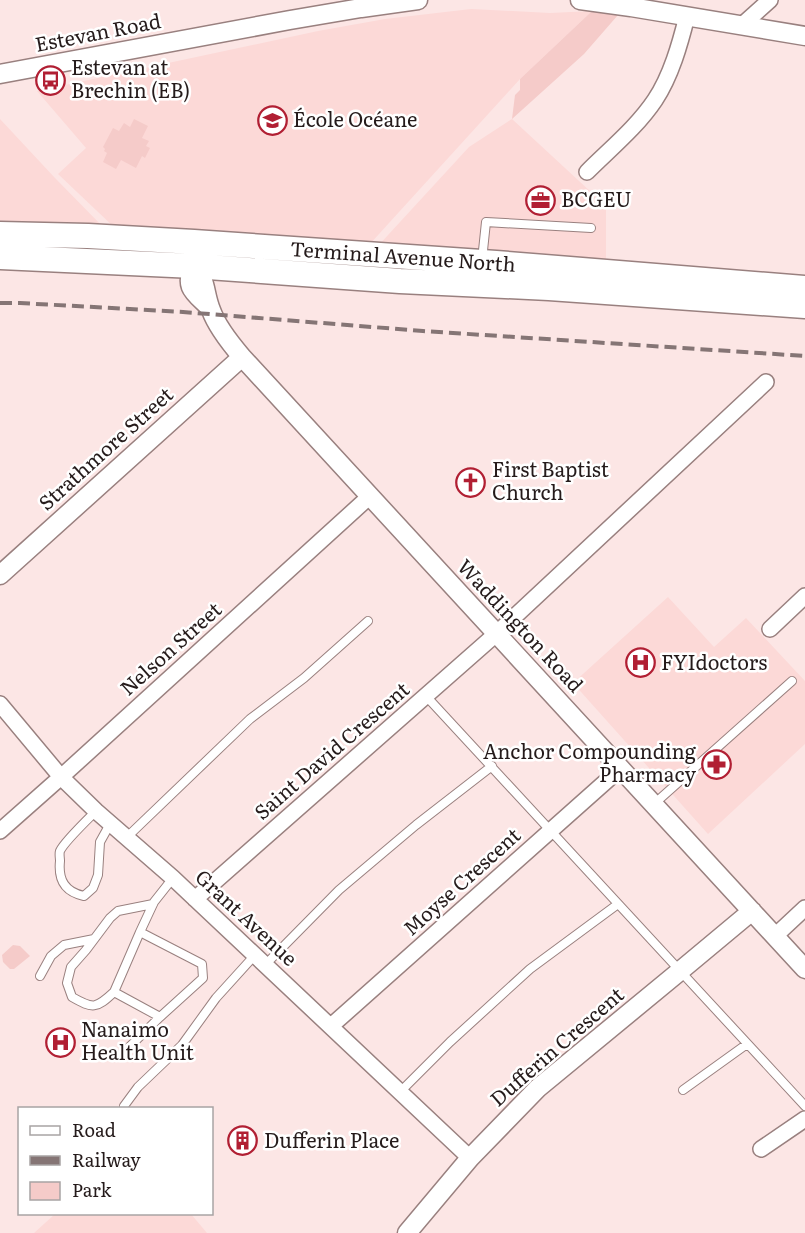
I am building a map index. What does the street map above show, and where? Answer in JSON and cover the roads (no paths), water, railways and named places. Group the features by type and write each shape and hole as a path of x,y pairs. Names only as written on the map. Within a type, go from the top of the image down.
{"main road":[{"name":"Terminal Avenue North","path":"11,234 194,242 805,288"},
{"path":"11,234 87,247 174,254 182,256 195,266 204,258 220,255 287,260 323,252"},
{"name":"Terminal Avenue North","path":"0,256 195,266 805,306"}],"street":[{"name":"Estevan Road","path":"0,74 290,20 418,0"},
{"path":"579,0 805,36"},
{"path":"741,26 770,0"},
{"path":"587,172 631,129 656,99 683,33 687,16"},
{"name":"Waddington Road","path":"195,266 204,282 210,308 230,342 242,357 805,969"},
{"name":"Strathmore Street","path":"0,575 242,357"},
{"name":"Saint David Crescent","path":"195,899 496,634 766,382"},
{"name":"Nelson Street","path":"0,831 370,496"},
{"path":"770,629 805,596"},
{"name":"Grant Avenue","path":"0,704 61,777 96,811 173,878 470,1158"},
{"name":"Moyse Crescent","path":"331,1026 621,768"},
{"path":"775,936 805,908"},
{"name":"Dufferin Crescent","path":"407,1233 470,1158 538,1088 752,910"},
{"path":"761,1149 805,1119"}],"lane":[{"path":"481,262 486,222 591,228"},
{"path":"126,838 250,719 304,678 368,621"},
{"path":"654,804 792,681"},
{"path":"426,696 805,1106"},
{"path":"124,1106 138,1087 182,1045 216,998 416,825 492,766"},
{"path":"96,811 60,851 58,872 63,883 73,894 84,896 93,888 98,875 100,842 110,824"},
{"path":"153,904 118,912 110,918 71,967 67,983 72,997 87,1006 100,1005 114,992 153,904 173,878"},
{"path":"400,1092 450,1042 530,969 618,904"},
{"path":"121,1055 203,978 202,964 140,932"},
{"path":"40,975 51,956 64,945 94,939"},
{"path":"114,992 160,1017"},
{"path":"683,1090 747,1044"}],"railway":[{"path":"0,303 183,312 423,331 805,356"}],"place":[{"name":"Estevan at Brechin (EB)","path":"50,80"},
{"name":"École Océane","path":"272,120"},
{"name":"BCGEU","path":"540,200"},
{"name":"First Baptist Church","path":"471,482"},
{"name":"FYIdoctors","path":"640,663"},
{"name":"Anchor Compounding Pharmacy","path":"717,764"},
{"name":"Nanaimo Health Unit","path":"60,1042"},
{"name":"Dufferin Place","path":"243,1141"}]}
